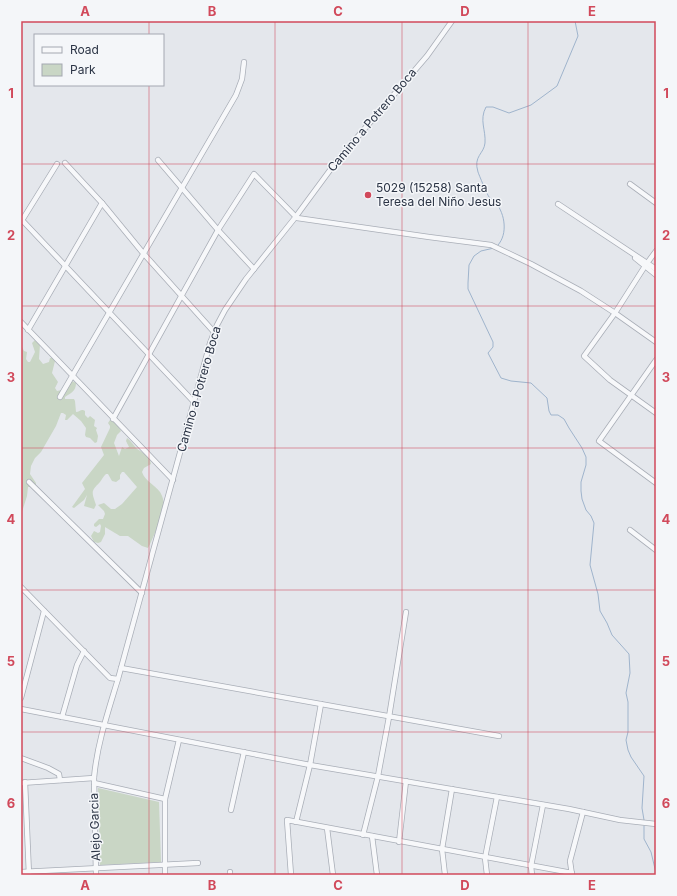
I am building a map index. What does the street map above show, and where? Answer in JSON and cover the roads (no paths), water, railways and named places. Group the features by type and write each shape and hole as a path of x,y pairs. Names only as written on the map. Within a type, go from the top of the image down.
{"street":[{"name":"Camino a Potrero Boca","path":"94,781 95,764 103,725 122,668 214,332 225,310 254,269 296,217 336,162 427,56 452,21"},
{"path":"60,397 236,95 242,79 244,62"},
{"path":"158,160 218,230 254,269"},
{"path":"65,163 102,203 143,253 214,332"},
{"path":"57,164 21,221 66,266 194,402"},
{"path":"113,418 218,230 254,174 296,217 302,219 486,244 497,248 555,276 581,291 616,313 656,342"},
{"path":"630,184 656,203"},
{"path":"28,330 102,203"},
{"path":"558,204 626,250 646,265 656,275"},
{"path":"656,251 616,313 584,356 610,380 656,413"},
{"path":"646,265 656,269"},
{"path":"21,322 173,480"},
{"path":"656,360 599,441 656,483"},
{"path":"30,482 142,593"},
{"path":"630,530 656,550"},
{"path":"21,587 110,678 118,679"},
{"path":"21,698 44,611"},
{"path":"363,835 378,776 406,612"},
{"path":"62,717 77,665 84,651"},
{"path":"122,668 499,736"},
{"path":"296,822 310,765 321,704"},
{"path":"21,708 310,765 583,812 620,820 656,824"},
{"path":"165,875 165,799 179,740"},
{"path":"231,810 244,752"},
{"path":"21,758 48,768 59,774 60,780"},
{"path":"29,873 23,782 60,780 94,781 165,799"},
{"name":"Alejo Garcia","path":"94,781 96,875"},
{"path":"399,842 406,781"},
{"path":"445,875 442,849 452,789"},
{"path":"487,875 486,858 497,797"},
{"path":"532,875 531,866 543,805"},
{"path":"291,875 287,820 572,874 571,860 583,812"},
{"path":"327,828 333,875"},
{"path":"372,836 377,875"},
{"path":"21,872 29,873 198,863"}],"waterway":[{"path":"498,245 504,230 502,213 495,202 489,197 477,167 477,162 485,143 483,121 484,112 486,107 493,107 509,113 531,105 557,86 578,36 575,21"},
{"path":"494,248 481,251 474,256 469,265 468,289 493,342 493,347 488,353 501,378 511,381 531,383 547,398 551,415 558,415 564,419 586,457 586,465 581,482 581,491 586,510 594,523 590,565 598,594 600,611 612,635 629,654 630,673 626,693 628,702 628,732 626,740 631,757 644,776 642,808 644,820"},
{"path":"644,826 644,839 651,852 656,873"}],"place":[{"name":"5029 (15258) Santa Teresa del Niño Jesus","path":"368,195"}]}
